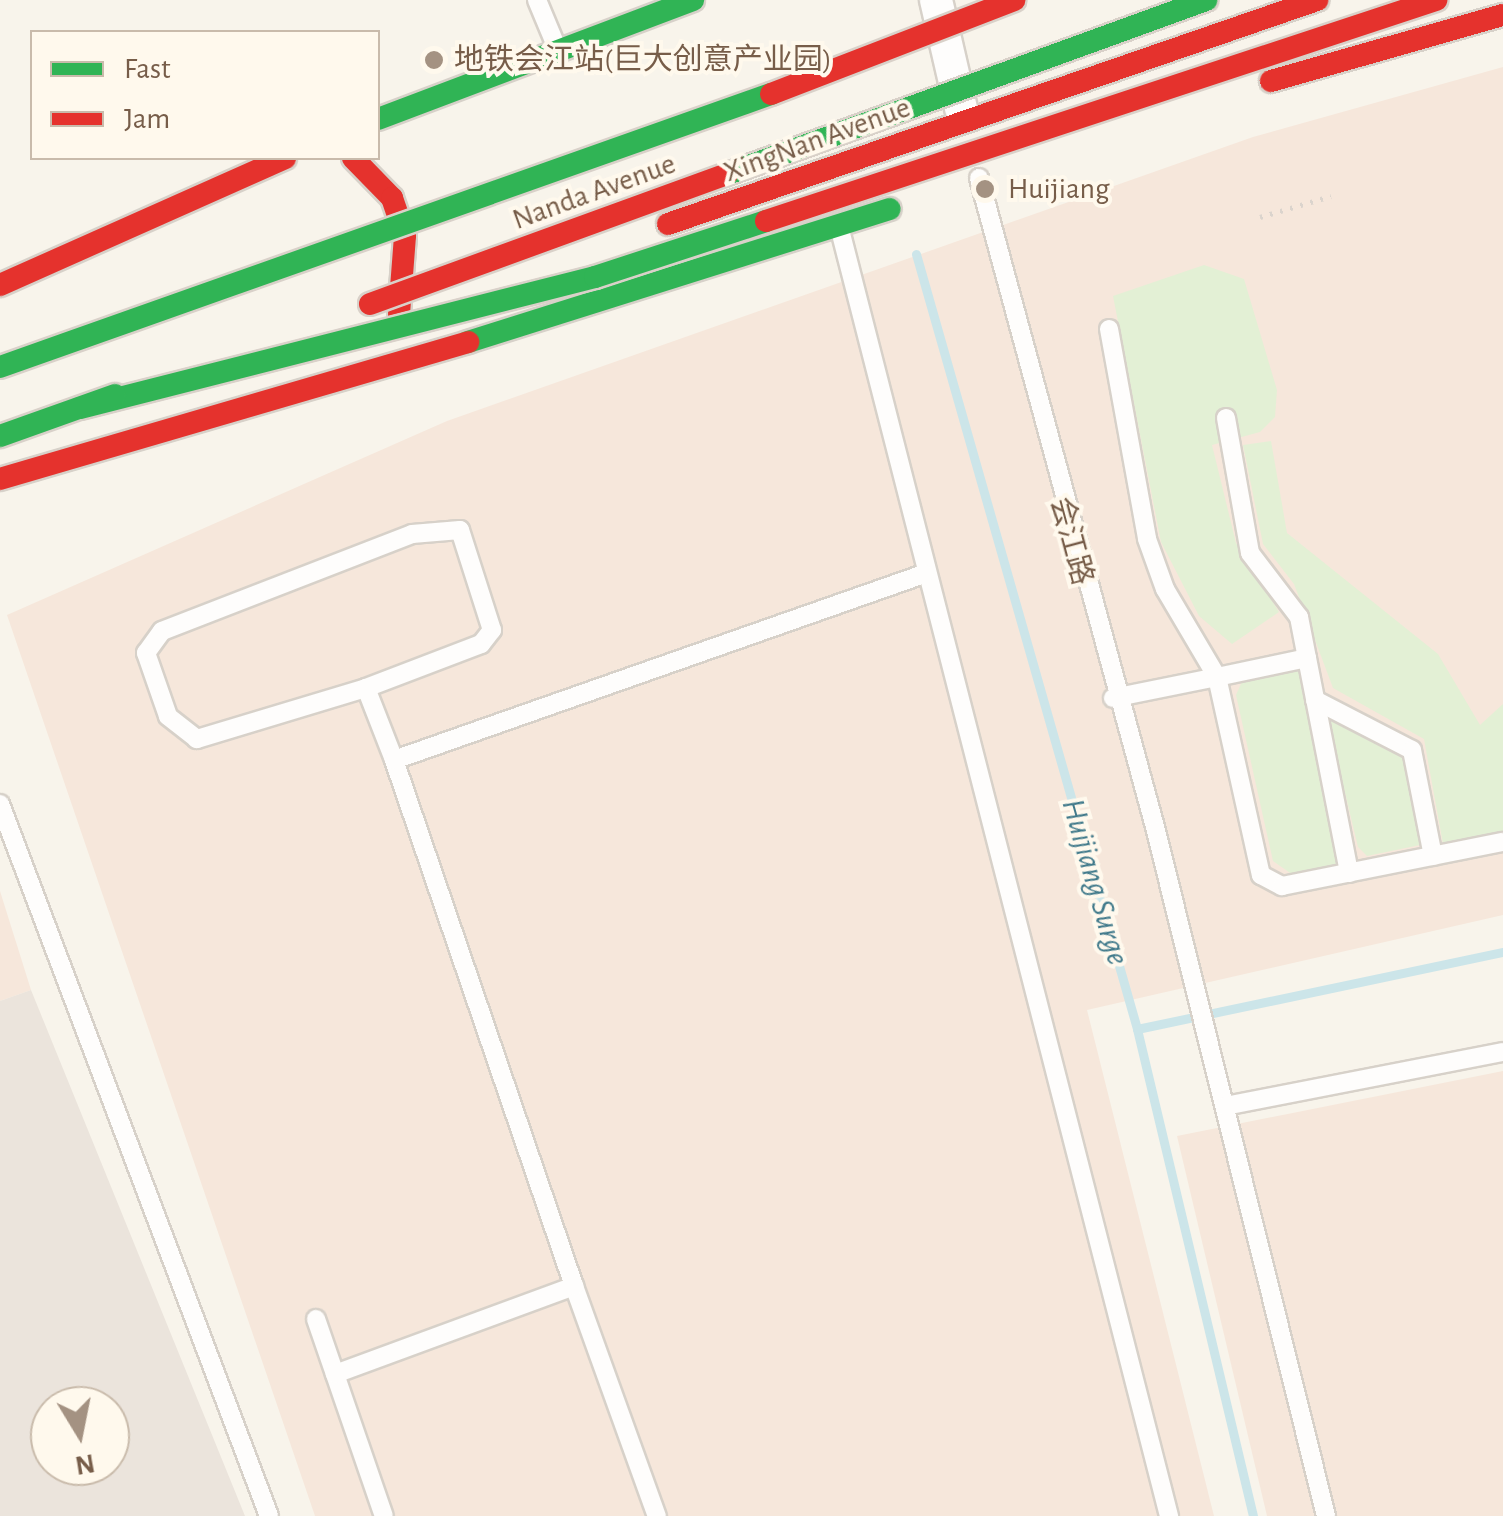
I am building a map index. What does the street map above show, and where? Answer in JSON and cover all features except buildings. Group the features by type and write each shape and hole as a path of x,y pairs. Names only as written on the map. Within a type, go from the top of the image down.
{"main road":[{"path":"380,117 694,0"},
{"name":"Nanda Avenue","path":"0,367 596,161 1014,0"},
{"name":"Nanda Avenue","path":"0,436 1206,0"},
{"name":"XingNan Avenue","path":"0,457 113,405 399,314 1316,0"},
{"path":"80,408 595,277 1436,0"},
{"path":"0,479 164,437 1503,14"},
{"path":"0,284 280,160"},
{"path":"355,160 392,198 405,236 399,314"}],"street":[{"path":"936,0 979,178"}],"lane":[{"path":"537,0 557,48"},
{"name":"会江路","path":"979,178 1225,1106 1326,1516"},
{"path":"839,226 924,574 1169,1516"},
{"path":"1109,329 1147,539 1218,677 1262,875 1282,886 1503,842"},
{"path":"1226,418 1250,552 1298,616 1349,873"},
{"path":"460,530 492,630 480,644 366,688 197,739 168,716 146,653 162,630 412,534 460,530"},
{"path":"394,760 924,574"},
{"path":"1114,698 1307,658"},
{"path":"366,688 657,1516"},
{"path":"1315,700 1412,750 1433,856"},
{"path":"0,804 269,1516"},
{"path":"1225,1106 1503,1052"},
{"path":"335,1374 574,1286"},
{"path":"316,1319 384,1516"}],"path":[{"path":"1260,217 1331,196"}],"shaded area":[{"path":"1503,67 1503,915 1087,1010 1214,1516 315,1516 7,615 447,421 1253,137"},
{"path":"0,891 31,990 0,1001"},
{"path":"31,990 245,1516 0,1516 0,1001"},
{"path":"1503,1071 1503,1516 1267,1516 1177,1136"}],"green space":[{"path":"1204,265 1244,279 1277,390 1275,417 1260,432 1212,445 1236,543 1279,612 1232,644 1199,616 1161,542 1113,296"},
{"path":"1271,441 1287,533 1438,654 1480,725 1503,704 1503,834 1443,844 1424,739 1333,688 1294,584 1263,544 1243,445"},
{"path":"1299,666 1337,867 1293,875 1273,861 1236,695 1244,677"},
{"path":"1327,718 1403,757 1420,845 1367,856 1358,847"}],"waterway":[{"name":"Huijiang Surge","path":"916,254 1137,1029 1253,1516"},
{"path":"1137,1029 1503,952"}],"traffic: fast":[{"path":"380,118 693,0"},
{"path":"727,174 1206,0"},
{"path":"0,367 771,94"},
{"path":"468,342 890,209"},
{"path":"80,408 595,277 766,221"},
{"path":"0,436 115,395"}],"traffic: jam":[{"path":"771,94 1014,0"},
{"path":"668,224 1317,0"},
{"path":"766,221 1436,0"},
{"path":"1271,81 1503,15"},
{"path":"0,285 281,160"},
{"path":"355,160 392,198 405,236 399,314"},
{"path":"370,304 727,174"},
{"path":"0,479 468,342"}],"place":[{"name":"地铁会江站(巨大创意产业园)","path":"434,60"},
{"name":"Huijiang","path":"985,189"}]}
